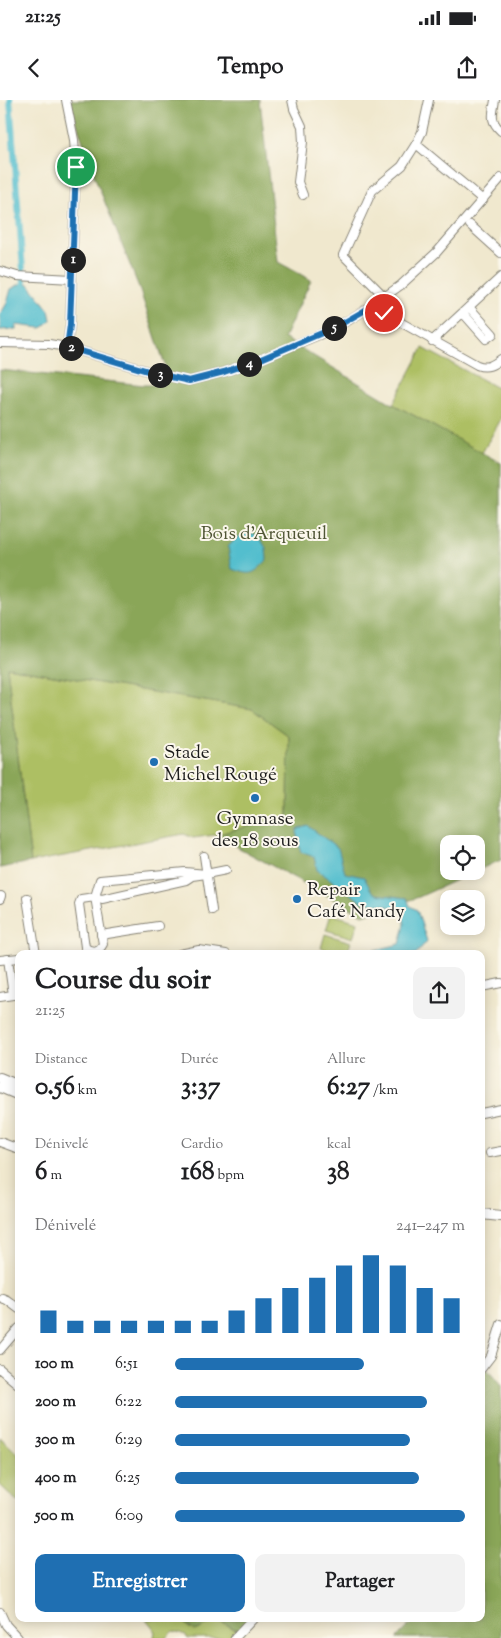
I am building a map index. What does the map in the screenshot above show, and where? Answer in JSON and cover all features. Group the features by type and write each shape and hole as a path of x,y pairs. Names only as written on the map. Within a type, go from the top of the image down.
{"main road":[{"path":"0,1078 15,1084"},
{"path":"0,1087 15,1093"},
{"path":"485,1208 501,1208"},
{"path":"485,1214 501,1216"}],"street":[{"path":"66,100 74,140 76,167 70,333 67,347"},
{"path":"292,100 302,126 303,142 298,182 303,195"},
{"path":"385,297 343,255 372,191 402,166 416,144 422,132 429,100"},
{"path":"496,100 492,116 493,123 501,131"},
{"path":"416,144 483,200"},
{"path":"0,343 49,344 67,347 158,374 189,381 224,372 261,359 336,327 374,305 401,285 437,252 501,178"},
{"path":"470,226 501,253"},
{"path":"0,271 17,276 72,279"},
{"path":"432,341 501,276"},
{"path":"374,305 384,313 432,341 482,367 494,364 501,359"},
{"path":"204,856 212,910"},
{"path":"88,950 85,947 79,904 81,900 95,897 102,899 186,880 192,876 226,870"},
{"path":"98,950 103,944 95,897 100,880 185,872 206,874"},
{"path":"27,898 35,950"},
{"path":"101,935 158,926"},
{"path":"4,960 15,992"},
{"path":"485,986 501,983"},
{"path":"0,998 15,995"},
{"path":"485,1112 501,1110"},
{"path":"0,1142 15,1148"},
{"path":"490,1153 501,1151"},
{"path":"1,1298 15,1307"},
{"path":"485,1362 490,1356 501,1324"},
{"path":"0,1350 15,1333"},
{"path":"0,1369 15,1382"},
{"path":"0,1612 6,1625 18,1638"},
{"path":"234,1638 250,1622"}],"green space":[{"name":"Bois d'Arqueuil","path":"69,100 260,100 278,262 311,280 284,338 393,404 501,463 501,860 485,867 485,835 440,835 440,880 457,880 419,897 363,915 215,835 288,816 289,736 252,709 7,667 31,862 0,868 0,370 144,385 164,385 168,374 138,285 94,175"},
{"path":"423,348 501,390 501,419 482,453 393,404"},
{"name":"Stade Michel Rougé","path":"7,667 252,709 289,736 288,816 215,835 193,838 184,834 31,862"},
{"path":"331,914 358,922 353,938 326,930"},
{"path":"325,934 351,942 348,950 327,950 321,948"},
{"path":"487,1369 501,1386 501,1638 396,1638 412,1622 485,1622 485,1371"},
{"path":"0,1437 15,1451 15,1499 0,1485"},
{"path":"148,1622 183,1622 189,1628 198,1630 219,1622 236,1630 229,1638 187,1638 186,1635 173,1631 166,1638 154,1638 155,1630"},
{"path":"184,1622 214,1622 210,1623 194,1631"},
{"path":"220,1622 248,1622 240,1630"}],"water":[{"path":"28,283 49,310 51,320 41,328 16,325 16,329 0,330 0,315 7,303 11,289 20,284"},
{"path":"251,533 259,536 266,548 267,560 251,573 232,569 228,547 238,537"},
{"path":"308,826 338,848 345,873 364,877 371,890 376,894 407,898 410,906 417,910 427,941 419,950 375,950 400,944 405,924 402,912 385,905 362,902 317,870 314,857 301,852 297,830"}],"waterway":[{"path":"10,100 24,283"}],"place":[{"name":"Stade Michel Rougé","path":"154,762"},
{"name":"Gymnase des 18 sous","path":"255,798"},
{"name":"Repair Café Nandy","path":"297,899"}],"route":[{"path":"76,167 70,333 67,347 158,374 189,381 208,377 261,359 336,327 374,305 384,313"}]}
